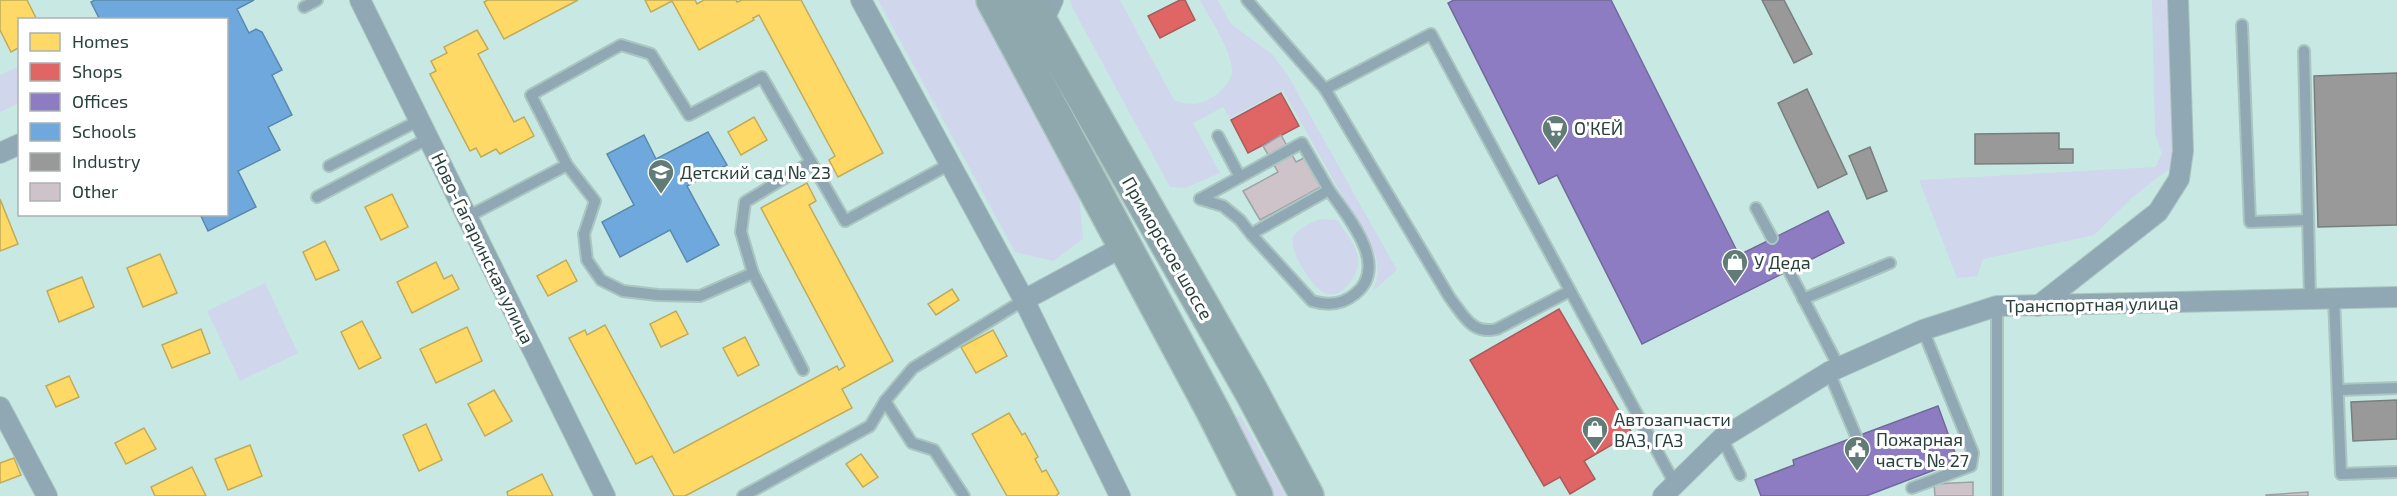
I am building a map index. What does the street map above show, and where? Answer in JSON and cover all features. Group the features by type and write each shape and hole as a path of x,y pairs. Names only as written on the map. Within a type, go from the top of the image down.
{"highway":[{"name":"Приморское шоссе","path":"993,0 1256,496"},
{"name":"Приморское шоссе","path":"1040,8 1307,496"}],"street":[{"name":"Ново-Гагаринская улица","path":"360,0 605,496"},
{"path":"861,0 1024,300 1120,496"},
{"path":"2038,306 2158,212 2179,179 2183,151 2178,0"},
{"path":"0,153 18,145"},
{"path":"1024,300 1124,246"},
{"name":"Транспортная улица","path":"1669,490 1722,438 1834,370 1923,330 1997,306 2397,297"},
{"path":"0,407 47,496"}],"lane":[{"path":"304,7 317,0"},
{"path":"1247,0 1325,89 1450,298 1477,329 1487,331 1497,329 1570,291"},
{"path":"2242,26 2250,222 2308,220"},
{"path":"1325,89 1431,34 1570,291 1669,490"},
{"path":"753,273 700,296 658,296 623,291 601,280 587,261 584,234 595,201 567,165 531,95 621,45 651,54 689,115 762,77 845,221 950,164"},
{"path":"2304,51 2310,299"},
{"path":"329,166 420,120"},
{"path":"1218,136 1240,177"},
{"path":"317,197 429,138"},
{"path":"1302,143 1329,190 1363,241 1368,257 1368,272 1363,288 1348,300 1326,305 1312,301 1240,220 1223,206 1200,199 1302,143"},
{"path":"803,370 753,273 741,232 745,202 811,162"},
{"path":"467,217 567,165"},
{"path":"1251,234 1329,190"},
{"path":"1756,208 1772,238"},
{"path":"1803,299 1890,263"},
{"path":"1789,271 1834,370 1856,436"},
{"path":"2334,298 2342,474 2397,472"},
{"path":"742,496 870,426 885,401 913,368 1024,300"},
{"path":"1997,306 1997,496"},
{"path":"1912,488 1971,465 1973,453 1923,330"},
{"path":"2338,390 2397,388"},
{"path":"885,401 912,443 934,450 964,496"},
{"path":"1722,438 1740,475"}],"shaded area":[{"path":"878,0 975,0 1079,194 1083,239 1053,261 1015,252"},
{"path":"1070,0 1120,0 1174,100 1189,104 1204,102 1213,97 1224,88 1231,76 1232,68 1226,49 1200,0 1218,0 1231,24 1272,54 1288,76 1397,270 1373,291 1378,275 1376,256 1283,90 1230,118 1223,107 1193,123 1220,173 1185,188 1170,187"},
{"path":"2152,0 2176,0 2174,165 2134,196 2094,235 1983,259 1977,276 1957,278 1919,180 2155,167 2162,154 2155,134"},
{"path":"18,66 18,103 0,112 0,75"},
{"path":"1319,219 1337,220 1353,244 1358,259 1358,267 1348,285 1334,294 1322,292 1310,279 1299,261 1293,244 1293,238 1297,232"},
{"path":"265,283 298,353 240,381 207,311"},
{"path":"1239,415 1286,496 1274,496 1237,422 1236,418"}],"building: Homes":[{"path":"0,0 27,0 36,18 18,18 18,48 11,52 0,30"},
{"path":"488,0 578,0 504,39 484,2"},
{"path":"645,0 695,0 697,4 704,0 736,0 737,2 742,0 801,0 883,153 838,177 829,160 835,156 759,15 699,50 672,1 651,12"},
{"path":"477,30 488,49 478,54 514,122 524,117 534,136 500,154 496,149 481,157 476,148 470,151 430,74 436,71 431,61 447,53 444,47"},
{"path":"754,117 767,140 741,155 728,132"},
{"path":"807,183 816,201 809,205 893,361 842,389 852,408 685,496 674,496 652,456 636,464 569,338 585,330 587,335 605,325 674,453 837,366 839,370 845,366 761,208"},
{"path":"392,194 408,227 381,240 365,207"},
{"path":"0,199 18,244 0,251"},
{"path":"325,241 339,270 316,280 303,252"},
{"path":"160,254 177,293 143,307 127,268"},
{"path":"566,260 577,281 548,296 537,276"},
{"path":"436,262 444,279 452,275 459,289 412,313 397,282"},
{"path":"82,277 94,307 59,322 47,291"},
{"path":"952,289 959,300 936,315 928,304"},
{"path":"676,311 688,334 661,347 650,324"},
{"path":"362,321 381,358 359,369 341,332"},
{"path":"467,327 482,361 436,383 420,349"},
{"path":"201,329 210,353 172,368 162,345"},
{"path":"993,330 1007,356 976,373 961,347"},
{"path":"745,337 759,365 738,376 723,348"},
{"path":"69,376 79,397 56,407 46,386"},
{"path":"494,390 512,421 485,436 468,404"},
{"path":"1009,413 1022,435 1025,433 1038,457 1035,459 1042,472 1046,470 1059,493 1056,496 1007,496 972,434"},
{"path":"426,424 442,460 419,471 403,435"},
{"path":"144,428 156,449 126,464 115,443"},
{"path":"250,445 262,476 228,490 215,459"},
{"path":"861,454 878,477 863,487 846,464"},
{"path":"14,458 21,475 0,483 0,463"},
{"path":"192,467 206,496 155,496 151,487"},
{"path":"542,474 553,496 508,496 507,492"}],"building: Shops":[{"path":"1180,0 1185,0 1195,20 1160,38 1148,16"},
{"path":"1281,93 1299,126 1248,153 1231,120"},
{"path":"1559,309 1632,433 1584,461 1595,479 1570,494 1560,477 1544,486 1470,360"}],"building: Offices":[{"path":"1454,0 1611,0 1739,255 1828,211 1844,243 1642,344 1557,175 1539,184 1448,3"},
{"path":"1938,406 1958,461 1866,496 1761,496 1755,480 1794,465 1793,460"}],"building: Schools":[{"path":"95,0 254,0 237,9 249,33 256,29 262,32 282,70 272,75 292,115 268,127 280,150 238,171 256,207 208,231 201,216 228,216 228,18 99,18 91,2"},
{"name":"Детский сад № 23","path":"708,132 727,165 687,186 719,245 687,262 670,230 620,257 602,222 634,205 607,154 644,135 656,159"}],"building: Industry":[{"path":"1762,0 1784,0 1812,54 1794,63"},
{"path":"2397,73 2397,225 2318,227 2314,76"},
{"path":"1807,89 1847,174 1818,188 1778,103"},
{"path":"2059,133 2059,149 2073,149 2073,163 1975,164 1975,134"},
{"path":"1870,147 1887,191 1867,199 1849,156"},
{"path":"2397,400 2397,439 2353,441 2351,402"}],"building: Other":[{"path":"1281,135 1296,162 1312,154 1328,183 1260,220 1243,191 1278,172 1263,146"},
{"path":"1973,482 1973,496 1935,496 1934,484"},
{"path":"2308,492 2308,496 2266,496 2266,495"}],"place":[{"name":"О’КЕЙ","path":"1555,151"},
{"name":"Детский сад № 23","path":"661,195"},
{"name":"У Деда","path":"1735,285"},
{"name":"Автозапчасти ВАЗ, ГАЗ","path":"1595,452"},
{"name":"Пожарная часть № 27","path":"1857,472"}]}
